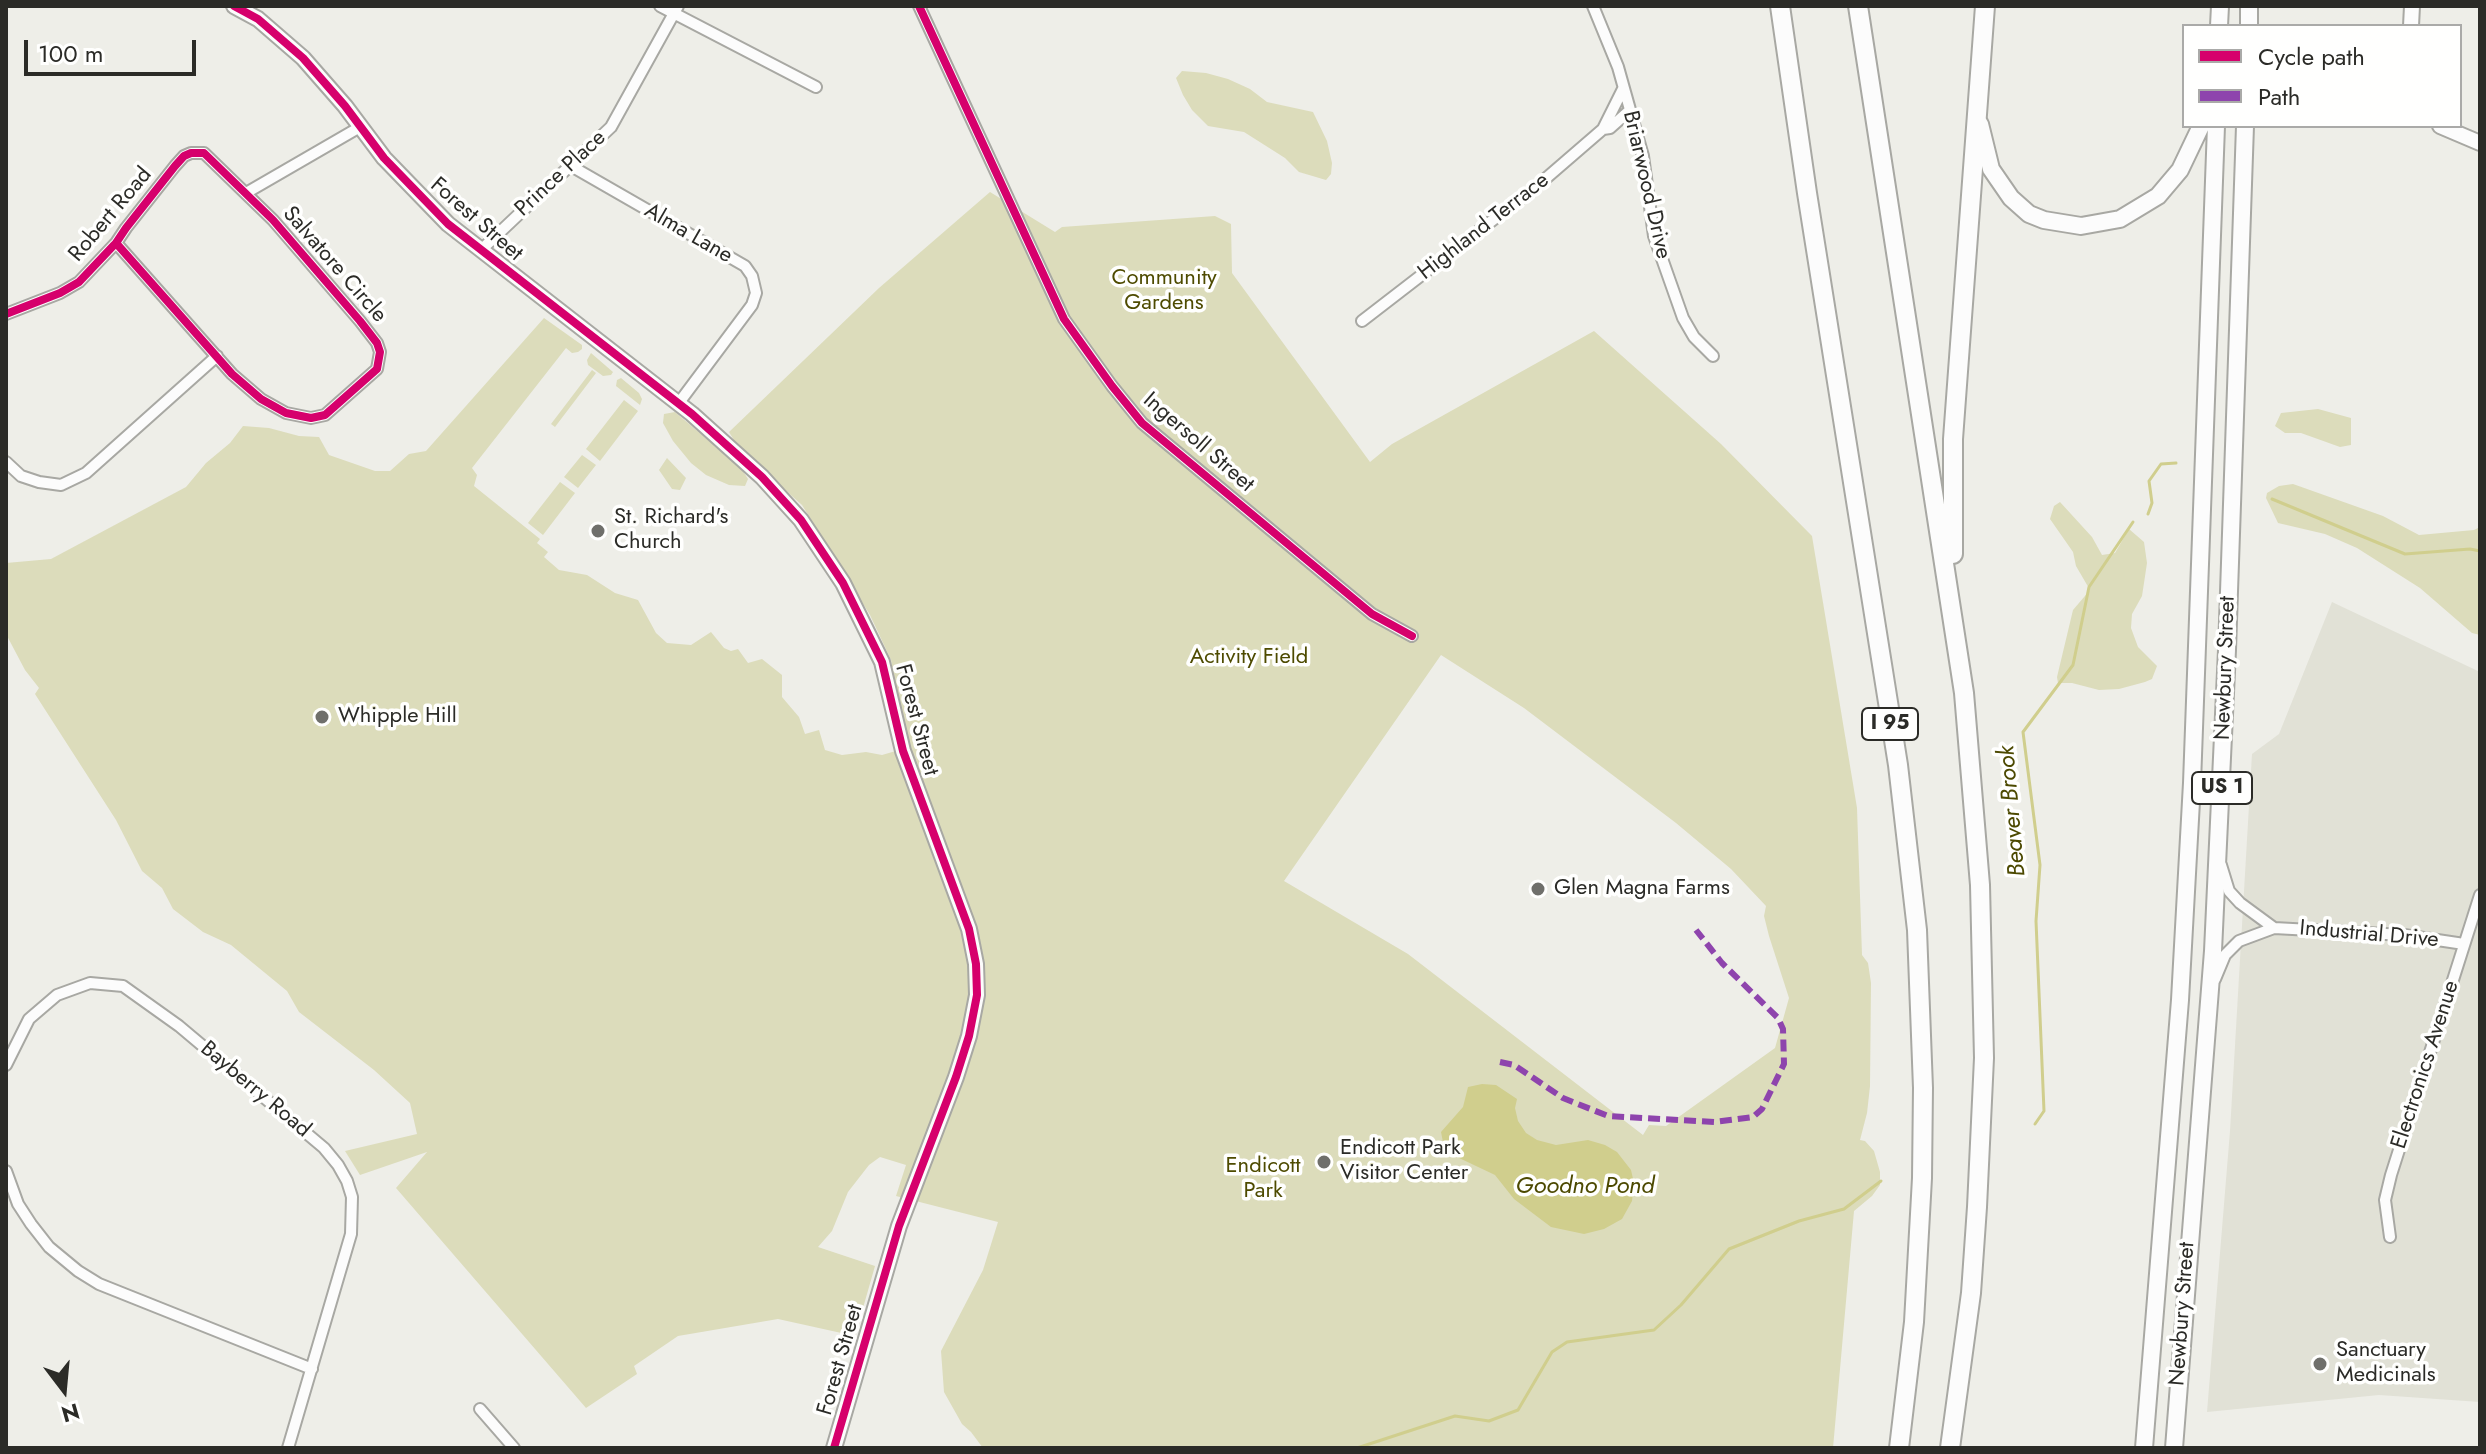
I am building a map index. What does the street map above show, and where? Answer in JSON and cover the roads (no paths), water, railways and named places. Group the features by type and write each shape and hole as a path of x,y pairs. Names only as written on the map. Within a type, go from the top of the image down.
{"highway":[{"name":"I 95","path":"1780,6 1804,177 1898,765 1917,930 1923,1088 1922,1178 1914,1322 1899,1448"},
{"path":"1858,6 1954,630 1972,774 1980,885 1984,1058 1971,1293 1950,1448"},
{"path":"1954,630 1953,439 1985,6"}],"main road":[{"path":"1978,112 1991,169 2011,198 2029,214 2044,220 2081,226 2120,219 2158,196 2180,170 2200,128"},
{"name":"Newbury Street","path":"2144,1448 2180,1000 2192,783 2216,128"},
{"name":"Newbury Street","path":"2174,1448 2218,853 2247,130"}],"street":[{"name":"Forest Street","path":"234,6 258,19 303,58 416,194 481,250 735,450 801,520 847,589 882,662 903,751 969,929 976,964 976,1003 969,1036 899,1226 834,1448"},
{"path":"660,6 676,9 816,87"},
{"name":"Ingersoll Street","path":"919,6 1064,319 1112,386 1142,423 1372,614 1412,636"},
{"name":"Briarwood Drive","path":"1593,6 1614,56 1643,156 1654,236 1683,318 1694,337 1713,356"},
{"name":"Prince Place","path":"481,250 611,127 676,9"},
{"name":"Highland Terrace","path":"1362,321 1537,186 1603,129 1623,89"},
{"name":"Highland Terrace","path":"1603,129 1610,128 1629,111"},
{"path":"246,193 360,127"},
{"path":"2445,128 2480,143"},
{"name":"Salvatore Circle","path":"116,243 217,356 261,399 295,417 325,415 377,369 380,360 377,343 360,321 213,159 195,152"},
{"name":"Robert Road","path":"6,314 60,293 79,282 116,243 175,166 184,156 195,152"},
{"name":"Alma Lane","path":"571,166 745,266 756,285 752,305 678,404"},
{"path":"6,462 21,476 39,482 61,485 86,473 217,356"},
{"name":"Industrial Drive","path":"2218,853 2229,891 2274,928"},
{"name":"Electronics Avenue","path":"2390,1237 2385,1200 2391,1175 2480,895"},
{"name":"Industrial Drive","path":"2209,992 2225,955 2233,946 2249,936 2274,928 2404,935 2464,944"},
{"name":"Bayberry Road","path":"6,1065 29,1019 57,995 90,983 123,986 179,1026 324,1148 347,1181 352,1211 351,1234 288,1448"},
{"path":"6,1171 18,1204 31,1224 49,1247 78,1271 99,1284 312,1369"},
{"path":"480,1409 514,1448"}],"water":[{"name":"Goodno Pond","path":"1496,1085 1517,1099 1515,1108 1518,1121 1526,1133 1537,1140 1556,1145 1588,1140 1617,1152 1631,1170 1634,1183 1632,1201 1622,1219 1604,1229 1584,1234 1551,1227 1514,1199 1495,1175 1457,1157 1443,1142 1441,1132 1463,1107 1468,1087"}],"waterway":[{"name":"Beaver Brook","path":"2148,514 2152,503 2149,481 2161,464 2176,463"},
{"name":"Beaver Brook","path":"2272,499 2405,554 2480,551"},
{"name":"Beaver Brook","path":"2035,1124 2044,1111 2036,921 2040,865 2023,732 2073,665 2089,587 2133,522"},
{"name":"Beaver Brook","path":"1357,1448 1455,1416 1489,1421 1518,1410 1552,1352 1567,1342 1654,1330 1681,1305 1729,1249 1799,1221 1844,1209 1881,1181"}],"place":[{"name":"St. Richard's Church","path":"598,531"},
{"name":"Whipple Hill","path":"322,717"},
{"name":"Glen Magna Farms","path":"1538,889"},
{"name":"Endicott Park Visitor Center","path":"1324,1162"},
{"name":"Sanctuary Medicinals","path":"2320,1364"}],"park label":[{"name":"Community Gardens","path":"1164,292"},
{"name":"Activity Field","path":"1249,658"},
{"name":"Endicott Park","path":"1263,1180"}]}
